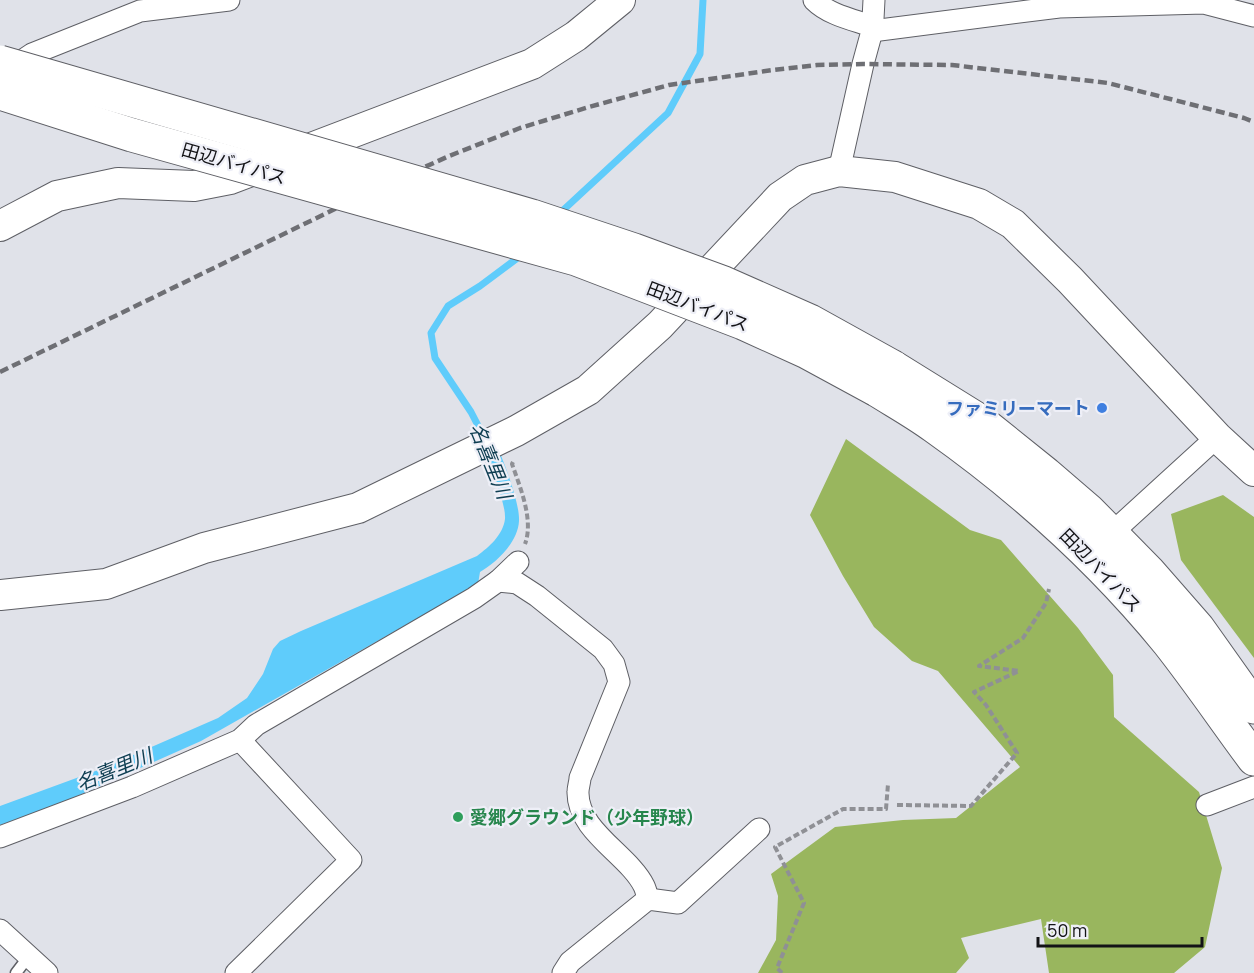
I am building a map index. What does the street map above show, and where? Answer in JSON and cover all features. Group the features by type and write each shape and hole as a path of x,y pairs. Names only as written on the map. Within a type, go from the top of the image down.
{"highway":[{"name":"田辺バイパス","path":"0,62 532,216 723,283 810,321 885,379 934,426 989,467 1048,516 1088,554 1168,642 1254,759"},
{"name":"田辺バイパス","path":"0,93 143,138 576,259 743,323 807,352 885,379 980,421 1046,474 1112,533 1198,628 1254,707"}],"street":[{"path":"0,75 32,54 140,11 229,0"},
{"path":"0,226 57,196 117,183 194,186 230,179 532,64 576,36 620,0"},
{"path":"814,0 843,17 870,28 1059,7 1204,3 1254,16"},
{"path":"839,171 873,19 874,0"},
{"path":"0,595 106,584 204,548 358,508 512,433 588,390 660,325 780,197 805,180 839,171 895,177 979,204 1013,224 1070,280 1217,437 1254,471"},
{"path":"1088,554 1217,437"},
{"path":"0,837 132,787 240,740 256,725 474,598 498,581 518,562"},
{"path":"498,581 517,583 537,596 603,649 614,664 619,682 580,778 578,793 581,808 588,821 597,834 637,874 645,886 648,899"},
{"path":"236,973 351,860 240,740"},
{"path":"1207,805 1254,786"},
{"path":"563,973 570,962 648,899 678,903 759,829"},
{"path":"0,930 47,973"}],"lane":[{"path":"16,973 29,956"}],"path":[{"path":"512,433 522,442 512,464 526,508 528,537 518,562"},
{"path":"897,805 971,806 1017,753 986,705 974,692 1019,671 980,666 1023,638 1046,603 1049,589"},
{"path":"782,973 777,968 804,903 775,847 843,809 886,809 888,784"}],"green space":[{"path":"846,439 970,530 1001,540 1078,628 1113,675 1114,717 1199,792 1222,868 1205,947 1174,973 1049,973 1041,919 961,938 969,958 956,973 758,973 776,940 778,896 771,874 835,827 903,820 956,818 1020,767 938,671 912,661 874,627 810,515"},
{"path":"1223,495 1254,517 1254,658 1181,560 1171,514"}],"water":[{"path":"498,448 515,495 519,514 518,529 506,551 480,572 478,584 201,741 57,805 0,825 0,806 101,769 218,718 247,698 263,674 273,649 280,641 477,556 491,545 504,525 505,512 501,495 485,455"}],"waterway":[{"name":"名喜里川","path":"559,214 668,113 700,54 703,0"},
{"name":"名喜里川","path":"485,439 471,412 435,358 431,333 448,306 523,254"}],"railway":[{"path":"0,372 372,191 449,156 520,128 669,85 817,65 952,65 1108,83 1254,122"}],"place":[{"name":"ファミリーマート","path":"1102,408"},
{"name":"愛郷グラウンド（少年野球）","path":"458,817"}]}
